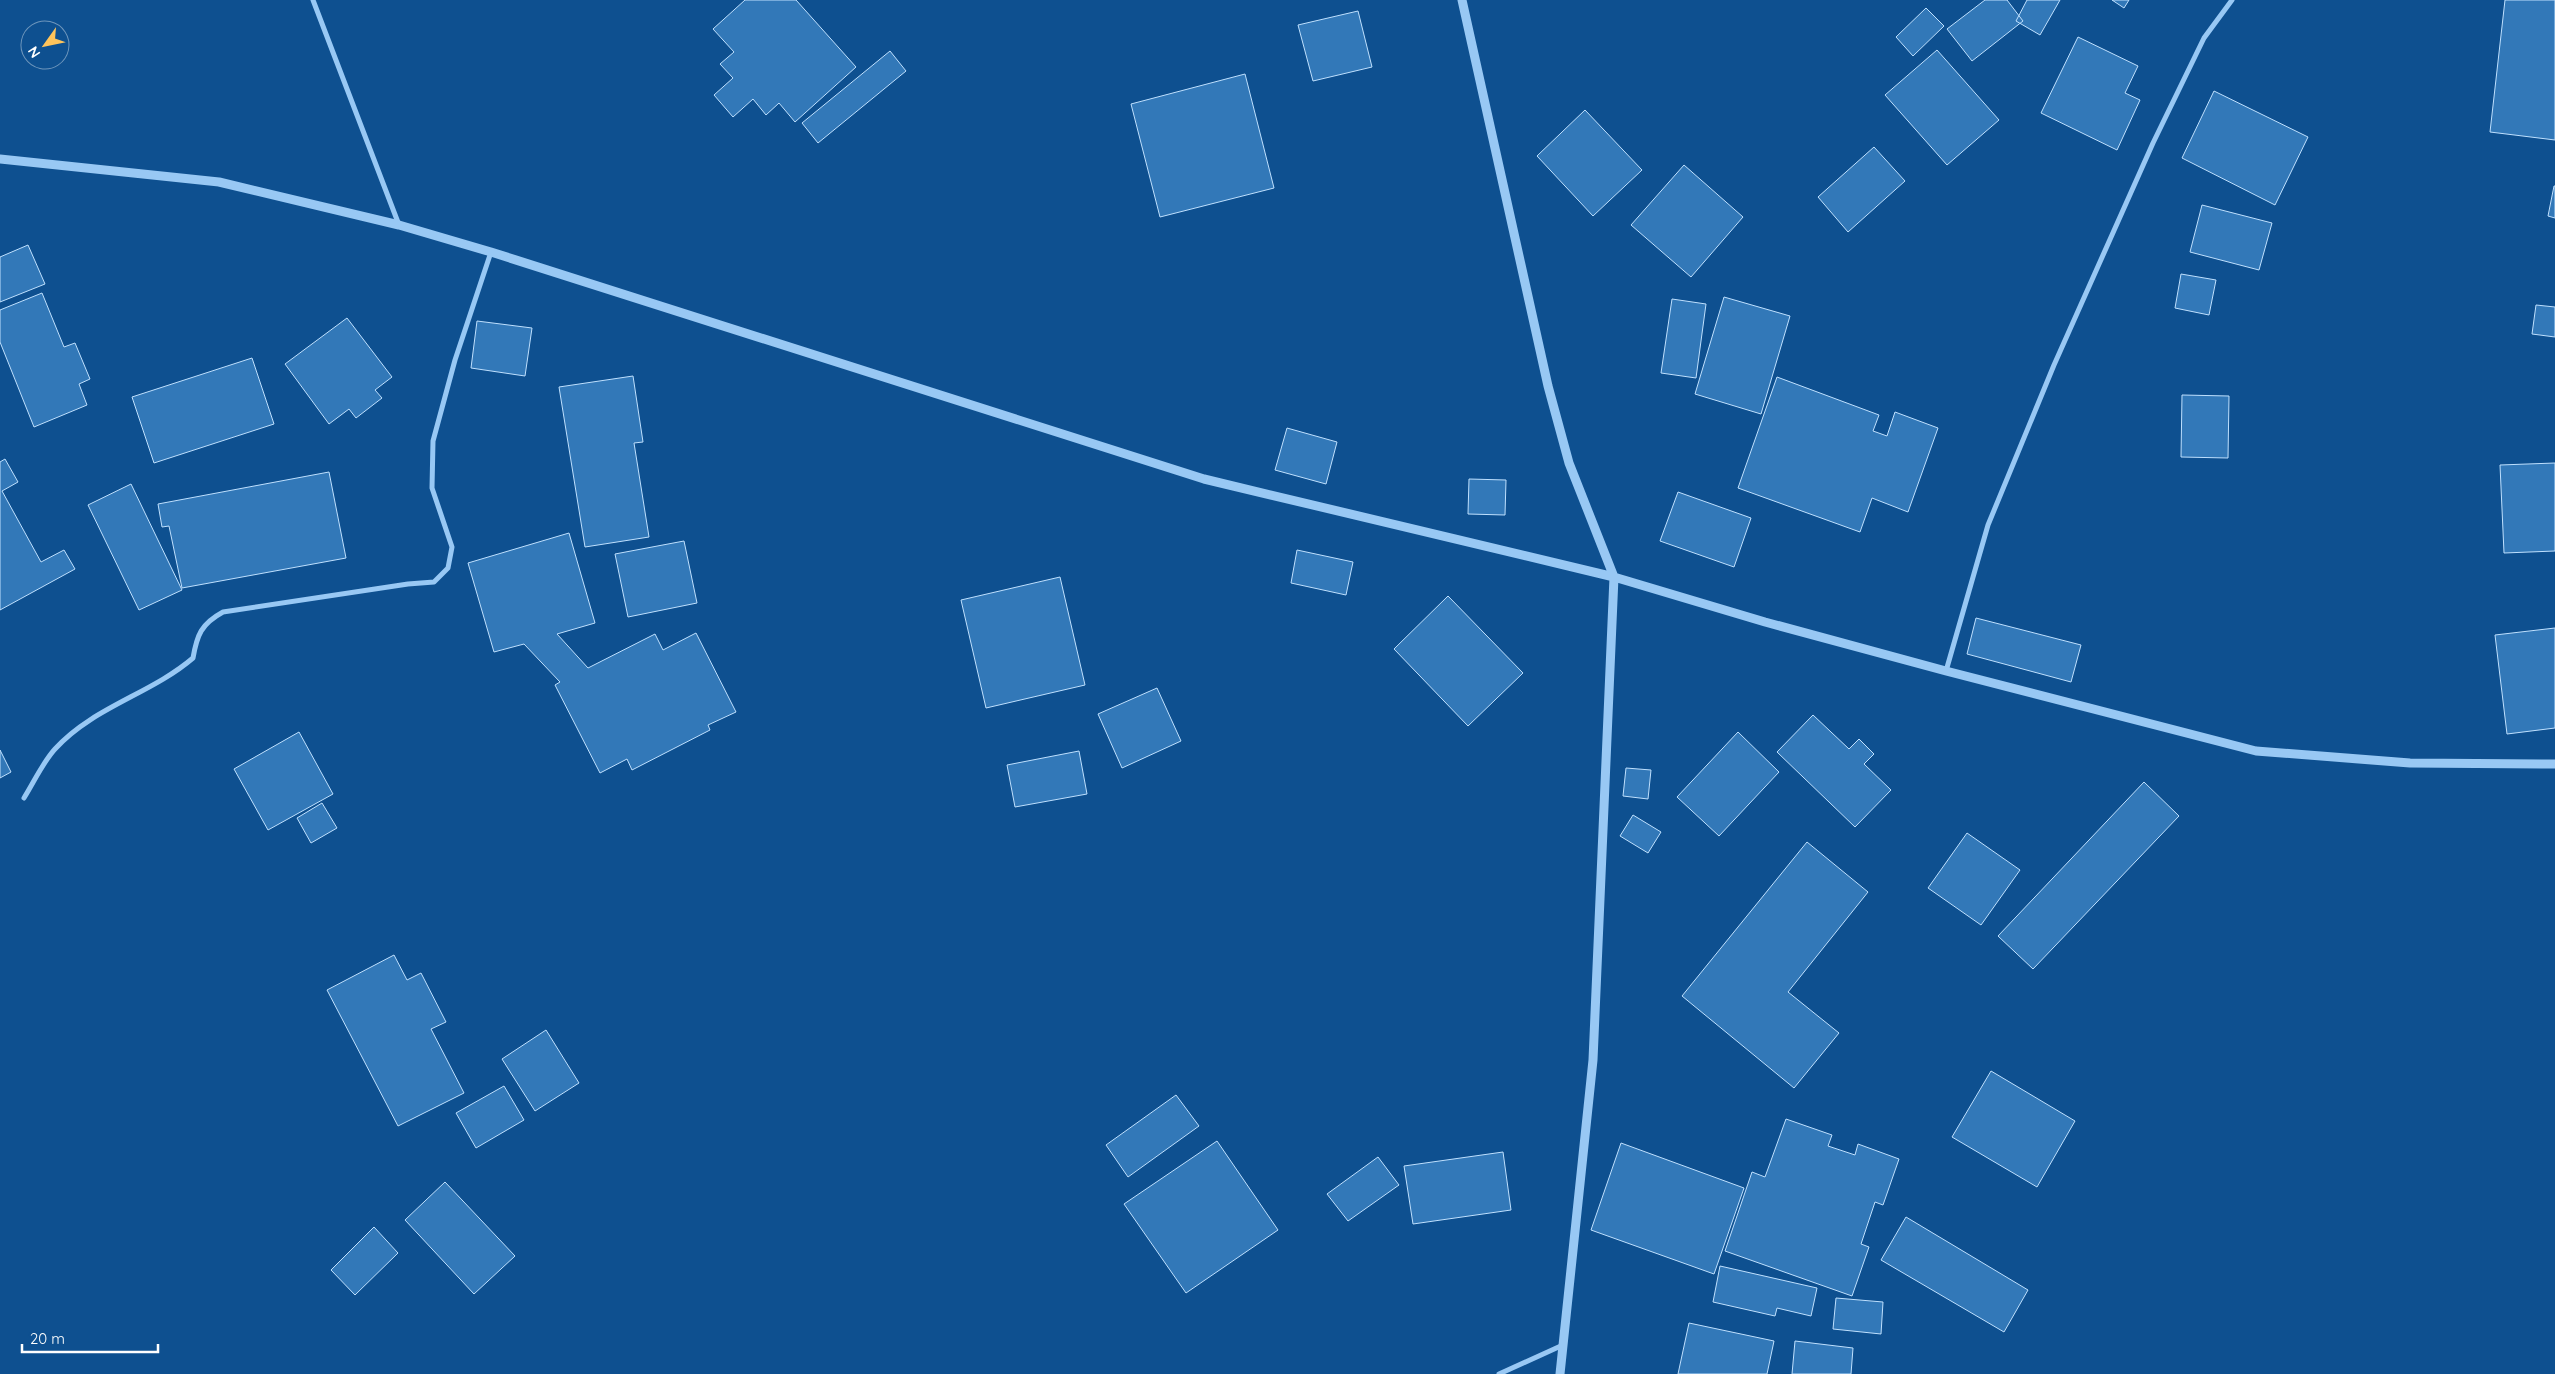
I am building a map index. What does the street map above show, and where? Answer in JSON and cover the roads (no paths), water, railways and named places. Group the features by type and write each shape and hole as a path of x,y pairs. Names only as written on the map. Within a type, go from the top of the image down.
{"street":[{"path":"313,0 399,225"},
{"path":"1462,0 1548,386 1570,463 1614,577 1593,1060 1560,1374"},
{"path":"1946,671 1988,526 2054,365 2153,143 2204,38 2232,0"},
{"path":"0,159 219,182 399,225 491,252 1204,479 1614,577 1946,671 2256,750 2410,763 2555,764"},
{"path":"24,798 54,750 84,723 178,671 193,658 196,640 208,620 223,612 408,584 434,582 448,568 452,547 432,488 433,441 455,360 491,252"},
{"path":"1499,1374 1563,1345"}]}
